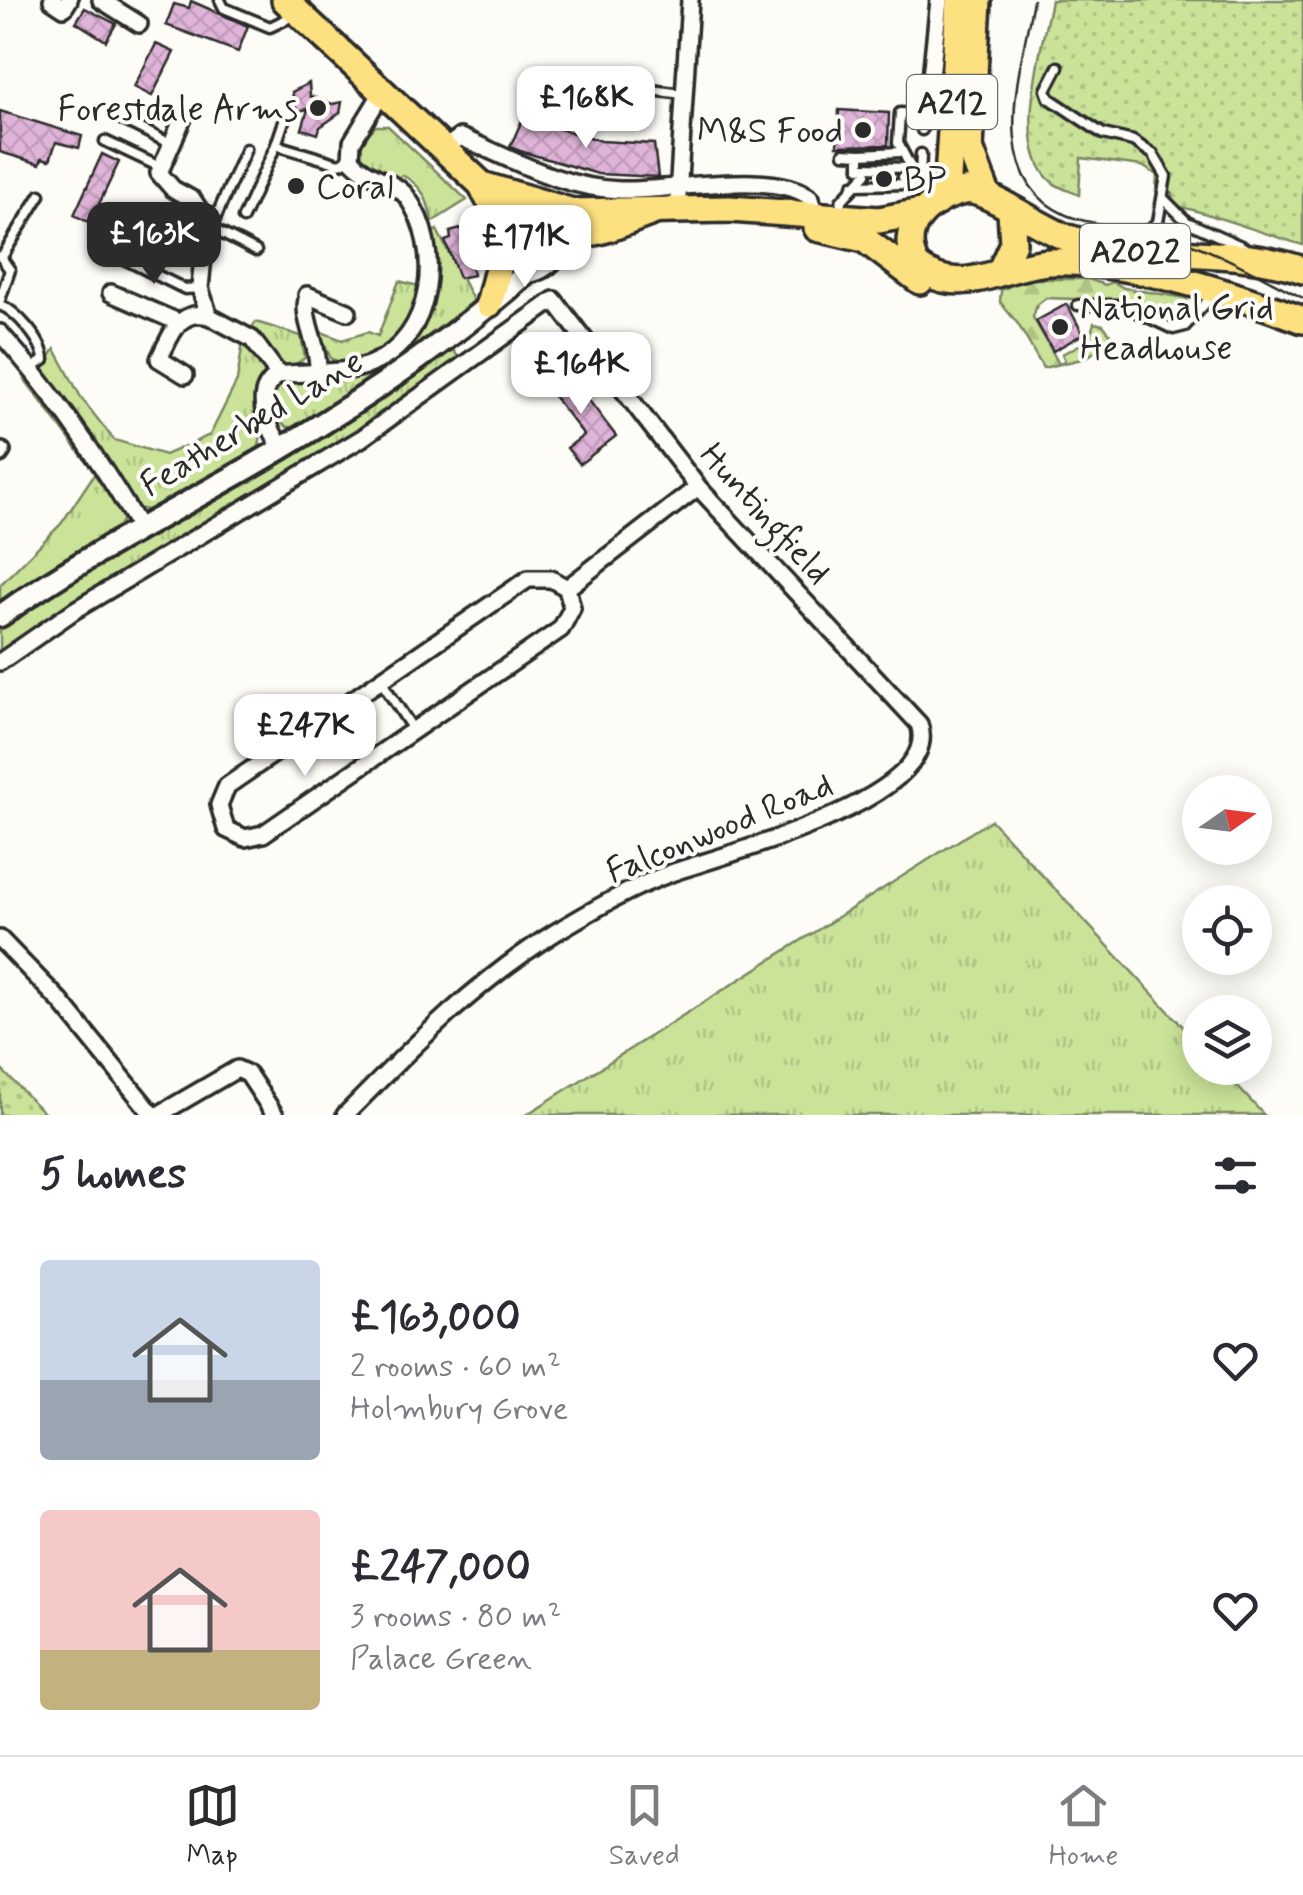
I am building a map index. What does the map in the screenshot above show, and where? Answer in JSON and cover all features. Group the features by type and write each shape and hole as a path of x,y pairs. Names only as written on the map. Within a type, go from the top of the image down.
{"main road":[{"name":"A212","path":"929,207 948,179 948,90 959,0"},
{"name":"A212","path":"978,0 970,148 986,191"},
{"path":"292,6 489,196 592,234 671,203 895,220 968,190 986,191 1011,212 1013,243 1000,272 972,282 920,282 864,239 804,224 814,214"},
{"path":"489,196 503,250 489,304"},
{"path":"929,207 909,232 912,258 926,273 950,282"},
{"name":"A2022","path":"1011,212 1040,228 1098,246 1266,260 1303,270"},
{"name":"A2022","path":"1000,272 1048,262 1074,264 1217,289 1303,320"}],"street":[{"path":"52,0 64,8 69,0"},
{"path":"101,0 138,24"},
{"path":"444,149 460,136 518,166 577,184 671,203 690,0"},
{"path":"939,0 931,77 933,84 948,90"},
{"path":"282,448 263,409 262,395 269,380 279,374 356,368 382,358 418,318 429,290 418,216 405,194 376,181 351,159 352,142 382,91"},
{"path":"183,118 159,173 173,189 198,205 208,226 200,288 209,316"},
{"name":"Featherbed Lane","path":"0,616 139,527 282,448 379,385 528,272 541,269 553,258 559,222"},
{"path":"112,293 178,322"},
{"path":"318,370 318,342 305,304 308,295 348,312"},
{"name":"Huntingfield","path":"0,662 75,610 362,438 547,302 561,303 698,487 919,724 923,741"},
{"path":"185,374 159,359 178,322 192,314 209,316 252,338 279,374"},
{"path":"456,326 478,356"},
{"path":"0,333 33,368 91,446 139,527"},
{"path":"567,588 698,487"},
{"path":"528,579 551,579 567,588 572,608 562,629 263,834 245,838 226,829 219,805 227,786 381,681 528,579"},
{"name":"Falconwood Road","path":"345,1115 440,1020 558,931 670,873 733,857 868,798 917,758 923,741"},
{"path":"0,939 61,1002 156,1115 237,1069 248,1074 275,1115"}],"lane":[{"path":"220,0 224,8 270,28 278,27 292,6"},
{"path":"1058,67 1046,90 1050,98 1103,134 1133,141 1153,154 1166,176 1158,222 1142,239 1098,246"},
{"path":"564,79 683,94"},
{"path":"922,130 920,114 900,113 901,152 929,207"},
{"path":"115,116 171,144"},
{"path":"243,218 284,121"},
{"path":"105,140 160,167"},
{"path":"276,145 339,164 351,159"},
{"path":"246,149 208,226 256,251"},
{"path":"844,153 901,152"},
{"path":"814,214 840,201 860,176 860,154"},
{"path":"918,180 921,154"},
{"path":"860,176 910,168"},
{"path":"860,176 911,184 918,180"},
{"path":"903,177 918,180"},
{"path":"33,368 44,360 44,351 0,302 10,270 1,256 40,195"},
{"path":"1163,198 1187,222 1266,260"},
{"path":"124,259 185,288 200,288"},
{"path":"1078,306 1122,305 1165,327 1180,329 1217,289"},
{"path":"381,681 414,731"}],"green space":[{"path":"1051,0 1303,0 1303,245 1180,207 1172,201 1172,192 1156,191 1157,175 1142,166 1081,158 1079,195 1051,181 1039,165 1031,120"},
{"path":"376,126 388,126 467,200 432,222 426,200 415,184 402,175 398,181 364,167 359,144"},
{"path":"437,230 474,302 411,349 407,344 424,318 432,293 427,235"},
{"path":"1026,279 1088,279 1105,285 1113,282 1124,288 1186,298 1192,310 1184,322 1176,325 1125,301 1046,298 1037,305 1033,317 1059,364 1065,360 1062,354 1089,340 1094,323 1103,325 1116,341 1107,342 1086,358 1043,368 1018,324 1000,302 1001,290"},
{"path":"399,281 422,287 419,302 402,331 390,344 362,360 331,359 319,331 342,340 368,332 378,336"},
{"path":"256,322 301,336 305,358 294,365 281,364 250,330"},
{"path":"243,341 266,367 256,396 262,426 259,447 152,511 137,508 42,367 55,349 82,399 114,440 165,455 210,435 237,381"},
{"path":"449,345 460,359 358,434 69,604 0,654 0,628 112,556 340,421"},
{"path":"372,371 374,377 298,427 287,427 272,414 269,396 281,379"},
{"path":"29,378 60,415 124,516 116,532 53,568 0,606 0,585 61,524 95,473 25,380"},
{"path":"991,820 1182,1026 1182,1085 1236,1085 1264,1115 526,1115"},
{"path":"0,1068 46,1115 0,1115"}],"building":[{"path":"191,1 248,26 238,52 166,25 174,4 189,8"},
{"path":"85,8 116,24 106,41 76,22"},
{"path":"156,44 174,52 152,96 134,87"},
{"name":"Forestdale Arms","path":"309,83 310,96 332,104 342,102 340,113 320,127 318,134 302,129 308,109 298,111 292,92"},
{"name":"M&S Food","path":"839,110 889,113 888,145 837,146"},
{"path":"0,111 82,136 79,148 56,142 50,160 42,158 40,164 0,152"},
{"path":"523,118 601,141 654,144 658,177 598,174 510,147"},
{"path":"102,154 119,162 90,223 74,215"},
{"path":"468,227 475,258 470,260 473,275 459,278 445,241 451,239 450,232"},
{"name":"National Grid Headhouse","path":"1067,304 1083,334 1053,351 1036,321"},
{"path":"565,369 616,436 580,464 567,448 584,435 545,385"}],"tram line":[{"path":"1033,0 1014,119 1016,149 1024,176 1040,198 1078,219 1182,240 1303,298"}],"place":[{"name":"Forestdale Arms","path":"318,108"},
{"name":"M&S Food","path":"863,130"},
{"name":"BP","path":"884,179"},
{"name":"Coral","path":"296,186"},
{"name":"National Grid Headhouse","path":"1060,327"}]}
